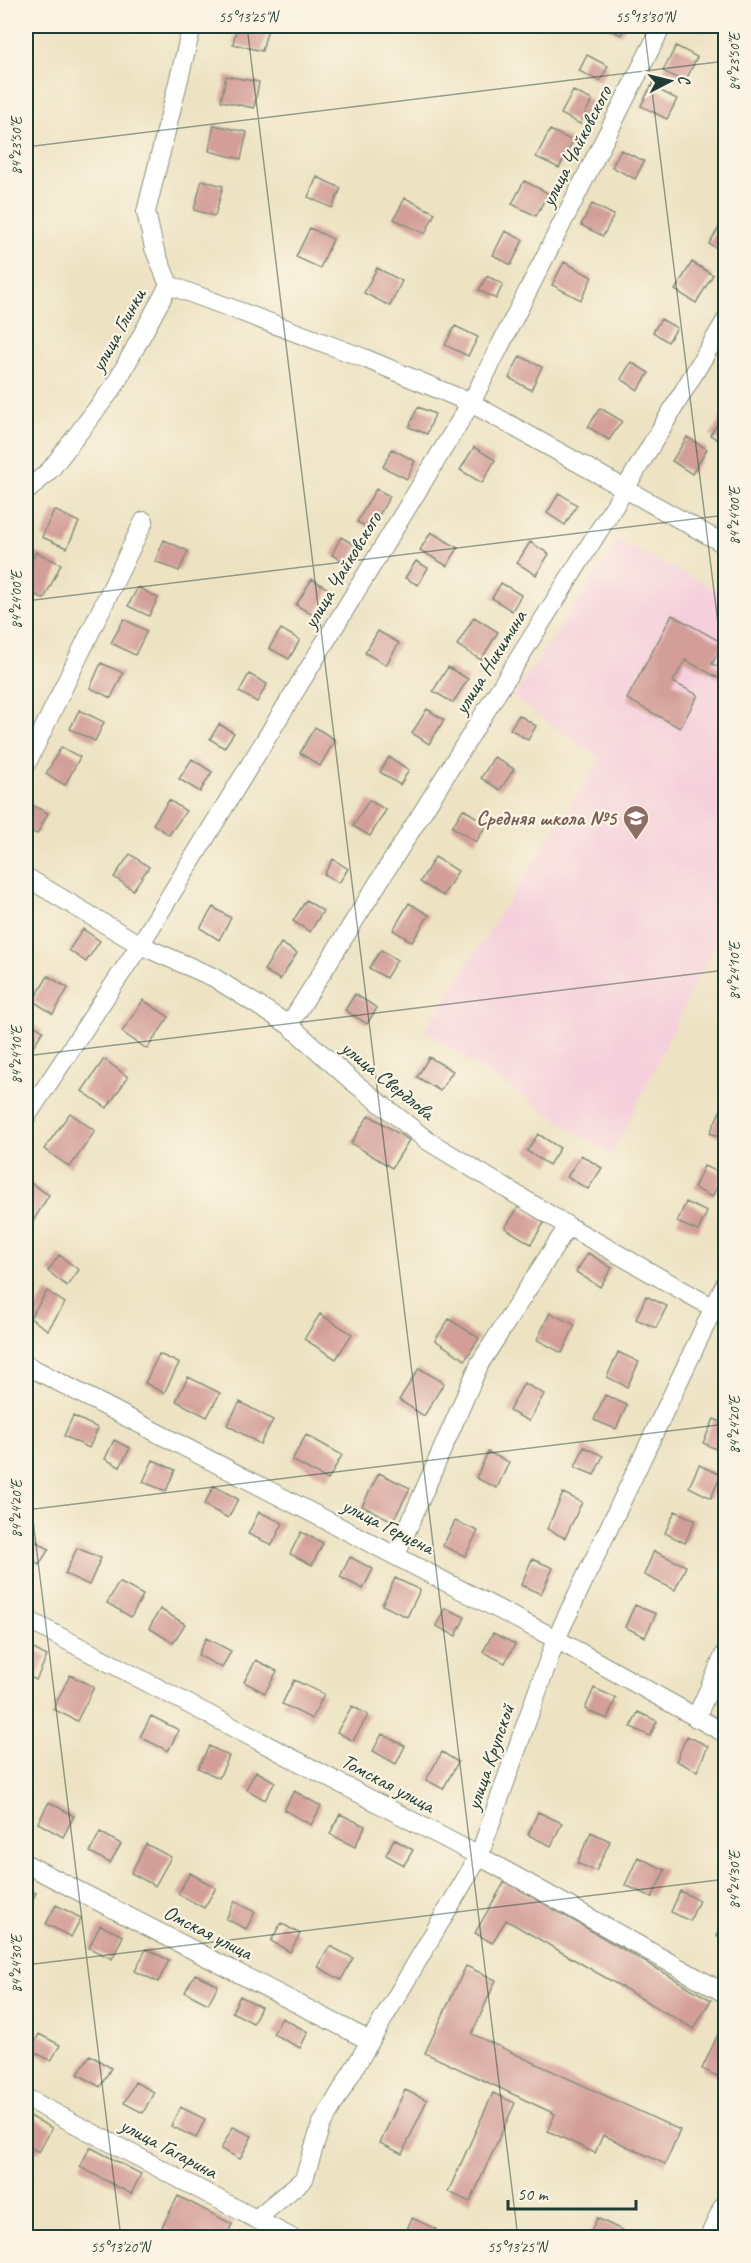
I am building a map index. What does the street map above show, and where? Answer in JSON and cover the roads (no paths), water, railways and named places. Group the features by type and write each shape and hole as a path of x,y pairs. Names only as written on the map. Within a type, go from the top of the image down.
{"main road":[{"path":"713,2238 726,2209"}],"street":[{"name":"улица Глинки","path":"26,492 51,468 115,385 169,285 154,248 146,212 192,26"},
{"name":"улица Чайковского","path":"26,1117 140,945 471,403 662,26"},
{"path":"169,285 364,358 471,403 726,545"},
{"name":"улица Никитина","path":"289,1025 625,489 726,320"},
{"path":"26,765 144,521"},
{"name":"улица Свердлова","path":"26,877 140,945 213,976 289,1025 352,1081 428,1141 568,1226 720,1312"},
{"path":"396,1555 480,1363 568,1226"},
{"name":"улица Крупской","path":"256,2219 303,2179 321,2124 479,1856 556,1639 720,1312 726,1282"},
{"name":"улица Герцена","path":"26,1365 556,1639 726,1734"},
{"name":"Томская улица","path":"26,1619 479,1856 726,1994"},
{"path":"696,1718 726,1651"},
{"name":"Омская улица","path":"26,1864 370,2041"},
{"name":"улица Гагарина","path":"26,2098 292,2238"}],"place":[{"name":"Средняя школа №5","path":"636,841"}]}
